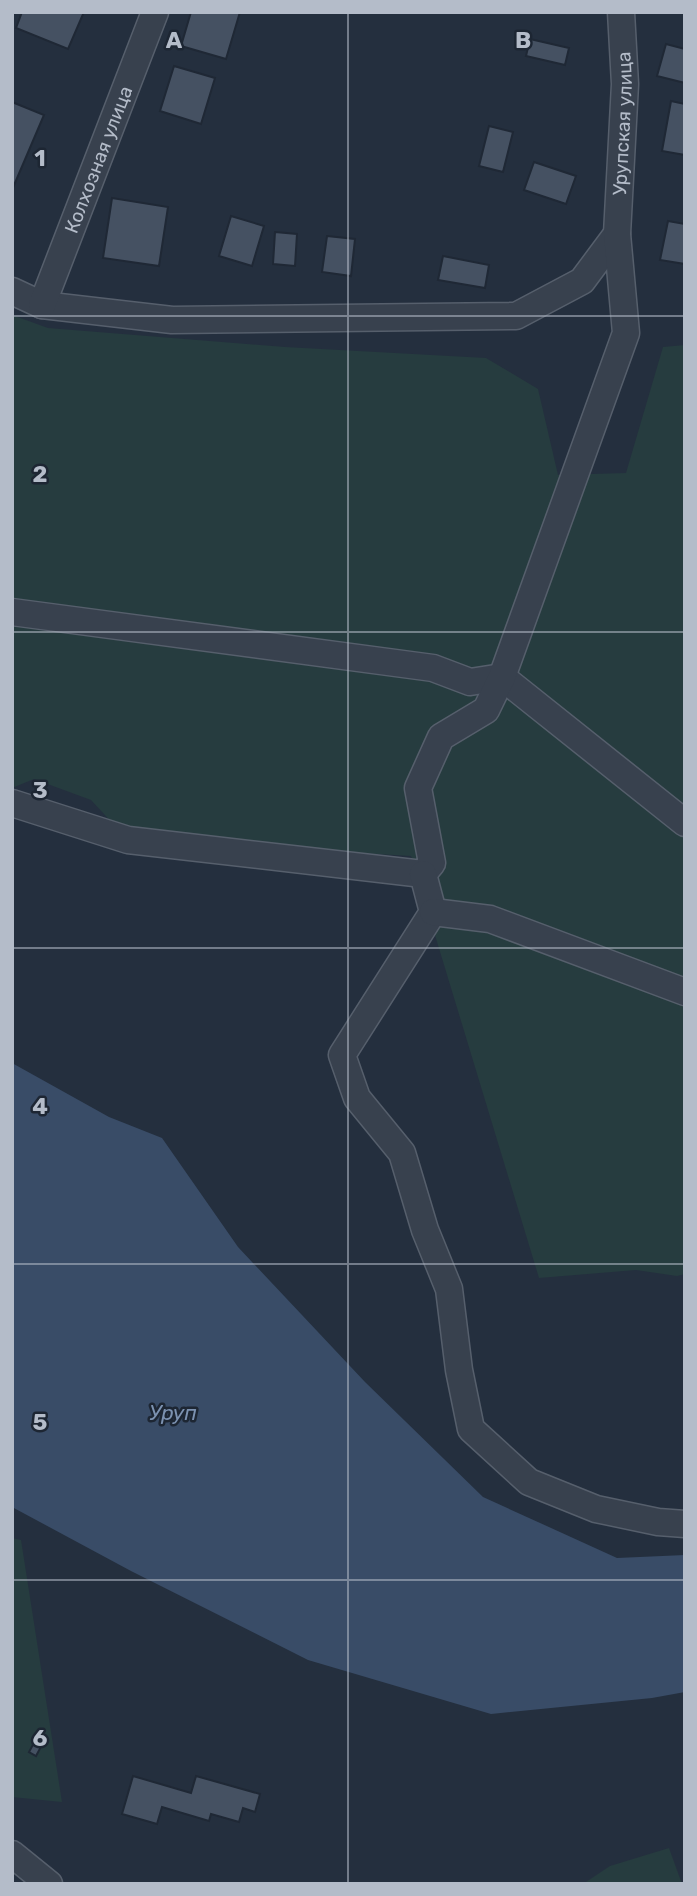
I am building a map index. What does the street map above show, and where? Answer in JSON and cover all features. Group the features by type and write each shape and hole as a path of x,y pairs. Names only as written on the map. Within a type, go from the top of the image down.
{"street":[{"name":"Колхозная улица","path":"42,305 155,12"},
{"name":"Урупская улица","path":"423,874 432,863 418,789 441,737 486,710 502,677 626,333 617,234 625,84 621,12"},
{"path":"12,290 42,305 172,320 516,316 582,281 617,234"},
{"path":"12,612 433,668 470,682 502,677 685,822"},
{"path":"12,803 128,840 423,874 433,912 342,1055 357,1098 402,1153 425,1230 449,1289 459,1370 471,1429 529,1482 596,1509 658,1522 685,1524"},
{"path":"433,912 490,919 685,992"},
{"path":"12,1854 49,1884"}],"green space":[{"path":"12,315 48,328 285,347 486,358 538,389 558,475 626,473 663,347 685,345 685,1274 677,1276 636,1270 539,1278 411,856 128,840 91,800 34,779 12,788"},
{"path":"12,1538 21,1540 62,1802 12,1797"},
{"path":"669,1848 682,1884 583,1884 610,1866"}],"water":[{"name":"Уруп","path":"12,1063 109,1117 162,1138 238,1247 365,1382 483,1497 617,1558 685,1555 685,1692 652,1698 491,1714 308,1660 131,1571 12,1507"}],"building":[{"path":"22,12 84,12 68,49 16,28"},
{"path":"191,12 240,12 226,59 181,46"},
{"path":"530,39 569,48 565,65 526,56"},
{"path":"666,44 685,49 685,83 657,76"},
{"path":"174,66 215,78 201,124 160,111"},
{"path":"671,101 685,104 685,155 662,151"},
{"path":"12,102 44,115 12,190"},
{"path":"489,126 513,132 503,172 479,166"},
{"path":"534,162 576,176 566,204 524,190"},
{"path":"112,198 168,207 159,266 103,258"},
{"path":"231,216 264,226 252,266 219,256"},
{"path":"668,221 685,224 685,264 660,260"},
{"path":"275,232 297,234 295,266 273,264"},
{"path":"327,236 355,239 351,276 322,272"},
{"path":"443,256 489,265 485,288 438,280"},
{"path":"36,1739 43,1743 36,1756 29,1752"},
{"path":"133,1776 191,1793 196,1776 260,1794 255,1812 243,1808 239,1822 211,1814 209,1821 162,1807 157,1824 122,1814"}]}
